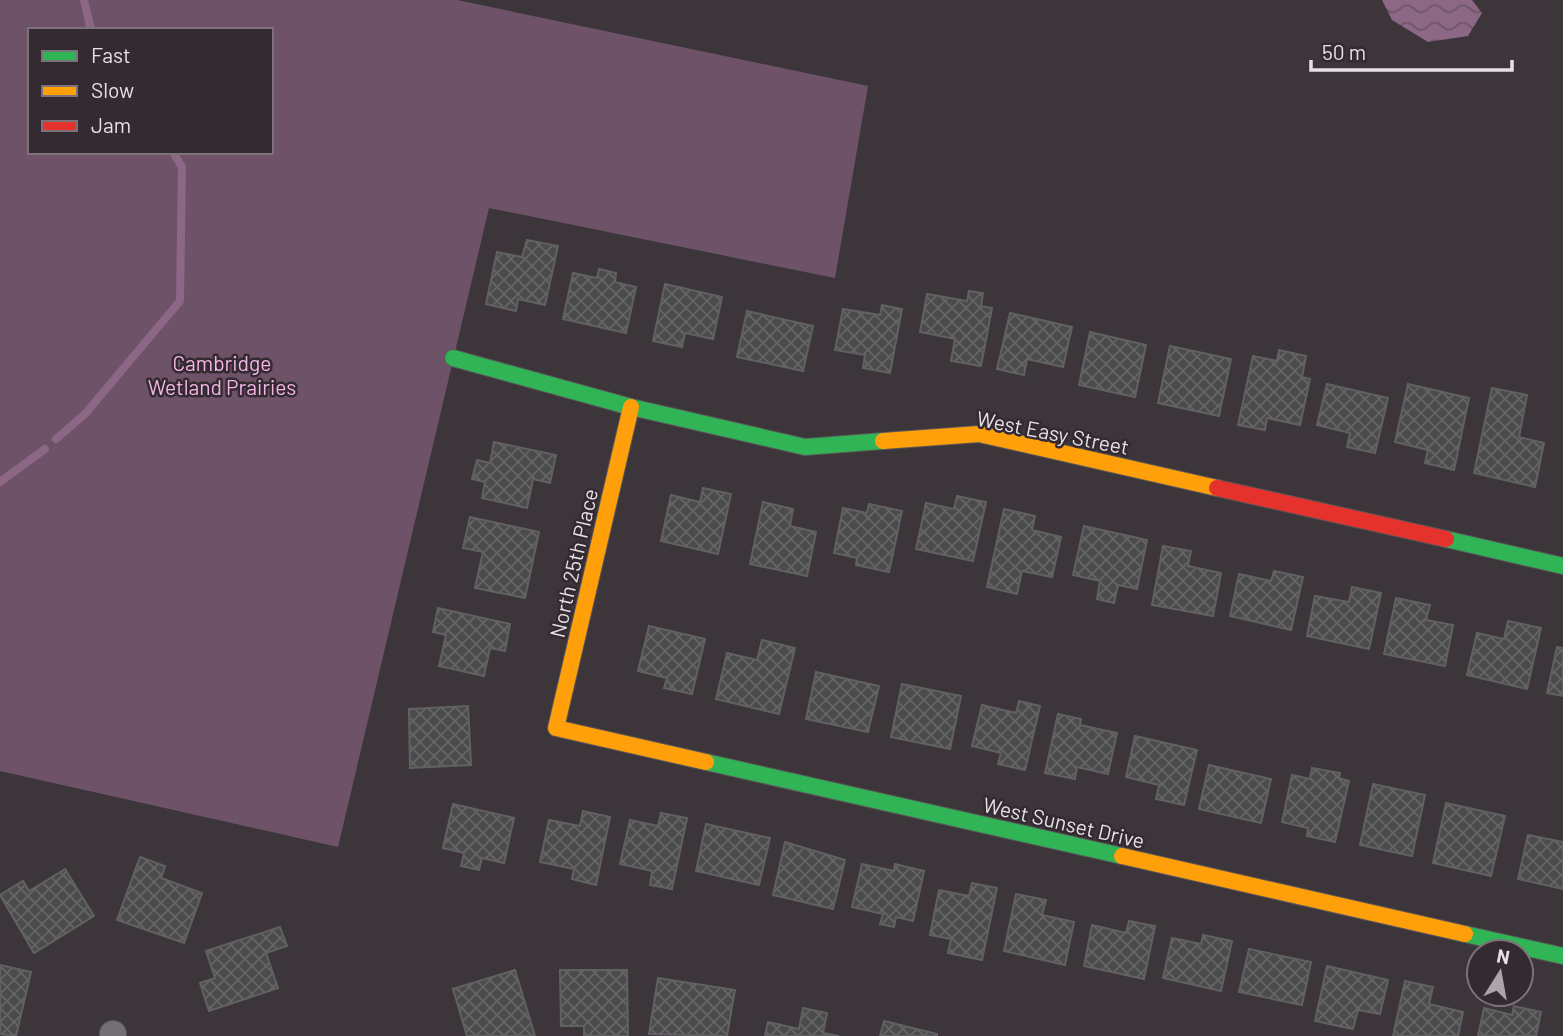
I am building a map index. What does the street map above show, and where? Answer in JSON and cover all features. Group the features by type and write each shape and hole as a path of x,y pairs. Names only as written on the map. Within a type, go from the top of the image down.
{"street":[{"name":"West Easy Street","path":"453,358 631,407 805,447 979,434 1563,566"},
{"name":"North 25th Place","path":"556,728 631,407"},
{"name":"West Sunset Drive","path":"556,728 1563,956"}],"green space":[{"name":"Cambridge Wetland Prairies","path":"0,0 457,0 868,86 835,278 489,208 338,847 0,771"}],"water":[{"path":"1382,0 1472,0 1482,13 1468,36 1428,42 1392,20"}],"building":[{"path":"527,240 558,246 545,305 518,299 516,311 486,304 497,252 522,257"},
{"path":"599,269 616,273 615,282 636,287 626,333 563,319 573,273 597,278"},
{"path":"665,284 722,297 713,339 685,333 682,347 653,341"},
{"path":"969,291 983,293 981,306 992,308 981,366 951,361 955,339 920,332 927,294 967,301"},
{"path":"882,305 902,309 890,373 863,368 865,355 835,350 843,309 880,315"},
{"path":"747,311 813,326 803,371 737,357"},
{"path":"1010,313 1072,327 1063,367 1027,359 1024,375 997,369"},
{"path":"1090,332 1146,345 1135,397 1079,385"},
{"path":"1170,346 1231,359 1219,416 1158,403"},
{"path":"1279,350 1306,356 1302,377 1310,379 1300,425 1267,418 1265,430 1238,425 1253,356 1277,361"},
{"path":"1327,384 1388,398 1375,453 1347,447 1350,433 1317,425"},
{"path":"1408,384 1469,398 1454,470 1425,463 1428,450 1395,442"},
{"path":"1492,388 1527,395 1519,437 1544,443 1535,487 1474,473"},
{"path":"494,442 556,455 550,483 533,479 527,508 482,498 485,482 472,479 477,460 490,463"},
{"path":"703,488 731,494 718,554 661,541 671,495 700,502"},
{"path":"957,496 986,502 973,561 916,549 926,503 954,509"},
{"path":"763,502 793,509 790,526 816,532 807,576 750,564"},
{"path":"869,504 902,511 889,572 856,565 857,558 834,553 843,508 867,513"},
{"path":"1004,509 1035,516 1032,530 1061,537 1052,577 1022,571 1017,594 987,587"},
{"path":"470,517 539,532 525,598 475,588 483,552 463,548"},
{"path":"1084,526 1147,540 1137,589 1118,585 1114,603 1097,599 1100,581 1073,575"},
{"path":"1163,546 1191,551 1188,566 1221,573 1213,616 1152,605"},
{"path":"1274,571 1303,577 1291,630 1230,616 1239,574 1271,581"},
{"path":"1352,587 1381,593 1369,649 1307,636 1315,596 1349,602"},
{"path":"1396,598 1430,605 1426,620 1453,625 1445,666 1384,654"},
{"path":"438,608 510,624 505,651 490,648 484,676 439,666 446,635 433,632"},
{"path":"1508,621 1541,628 1527,689 1467,675 1477,633 1504,639"},
{"path":"649,626 705,639 692,694 664,688 667,678 638,671"},
{"path":"762,640 795,648 779,714 716,699 727,653 757,660"},
{"path":"1557,647 1563,648 1563,696 1547,693"},
{"path":"816,672 879,686 868,732 806,719"},
{"path":"902,684 961,696 950,749 891,737"},
{"path":"1019,701 1040,706 1025,770 998,764 1001,753 972,746 982,705 1016,713"},
{"path":"468,706 471,765 410,768 409,709"},
{"path":"1058,714 1081,719 1080,725 1117,733 1108,774 1077,767 1075,779 1045,773"},
{"path":"1135,736 1197,750 1184,805 1156,799 1159,785 1126,777"},
{"path":"1209,765 1271,779 1261,823 1199,809"},
{"path":"1312,768 1340,773 1339,778 1349,781 1335,842 1307,836 1308,828 1282,822 1292,775 1310,779"},
{"path":"1373,784 1425,795 1412,856 1360,845"},
{"path":"1446,803 1505,816 1491,876 1433,863"},
{"path":"453,804 514,818 504,863 482,858 479,870 461,866 464,853 443,848"},
{"path":"583,811 610,817 596,885 572,879 574,869 540,862 549,820 580,826"},
{"path":"661,813 687,818 672,889 650,885 652,871 620,864 630,820 658,826"},
{"path":"706,824 770,838 759,885 696,871"},
{"path":"1528,835 1563,842 1563,889 1518,879"},
{"path":"785,842 845,860 833,909 773,895"},
{"path":"140,857 165,866 161,878 202,893 184,943 117,920"},
{"path":"862,864 894,871 895,864 924,871 913,921 896,917 894,927 880,924 883,914 852,907"},
{"path":"65,869 94,916 34,953 0,895 23,881 29,891"},
{"path":"972,883 997,888 982,960 948,953 951,939 930,935 939,890 969,896"},
{"path":"1016,894 1046,900 1042,915 1074,922 1065,965 1004,951"},
{"path":"1129,921 1155,926 1144,979 1084,966 1092,925 1126,933"},
{"path":"280,927 287,946 266,953 278,988 209,1011 200,983 215,978 206,951"},
{"path":"1203,935 1232,941 1221,991 1163,978 1172,938 1201,944"},
{"path":"1249,949 1311,962 1302,1005 1239,992"},
{"path":"0,965 31,972 16,1036 0,1034"},
{"path":"1327,966 1388,980 1380,1014 1358,1010 1353,1029 1315,1021"},
{"path":"515,970 535,1036 467,1036 453,989"},
{"path":"560,970 627,970 628,1036 584,1036 584,1026 561,1026"},
{"path":"658,978 735,990 727,1036 649,1034"},
{"path":"1405,981 1433,987 1429,1004 1463,1012 1458,1036 1393,1036"},
{"path":"803,1008 827,1013 823,1033 839,1036 765,1036 768,1022 799,1029"},
{"path":"1484,1008 1512,1015 1514,1008 1541,1012 1536,1036 1478,1036"},
{"path":"884,1021 937,1034 937,1036 880,1036"}],"waterway":[{"path":"84,0 91,28"},
{"path":"56,439 85,414 180,301 182,167 174,154"},
{"path":"0,482 45,449"}],"traffic: fast":[{"path":"453,358 631,407 805,447 883,441"},
{"path":"1446,539 1563,566"},
{"path":"706,762 1122,856"},
{"path":"1465,934 1563,956"}],"traffic: slow":[{"path":"631,407 556,728 706,762"},
{"path":"883,441 979,434 1217,488"},
{"path":"1122,856 1465,934"}],"traffic: jam":[{"path":"1217,488 1446,539"}]}
